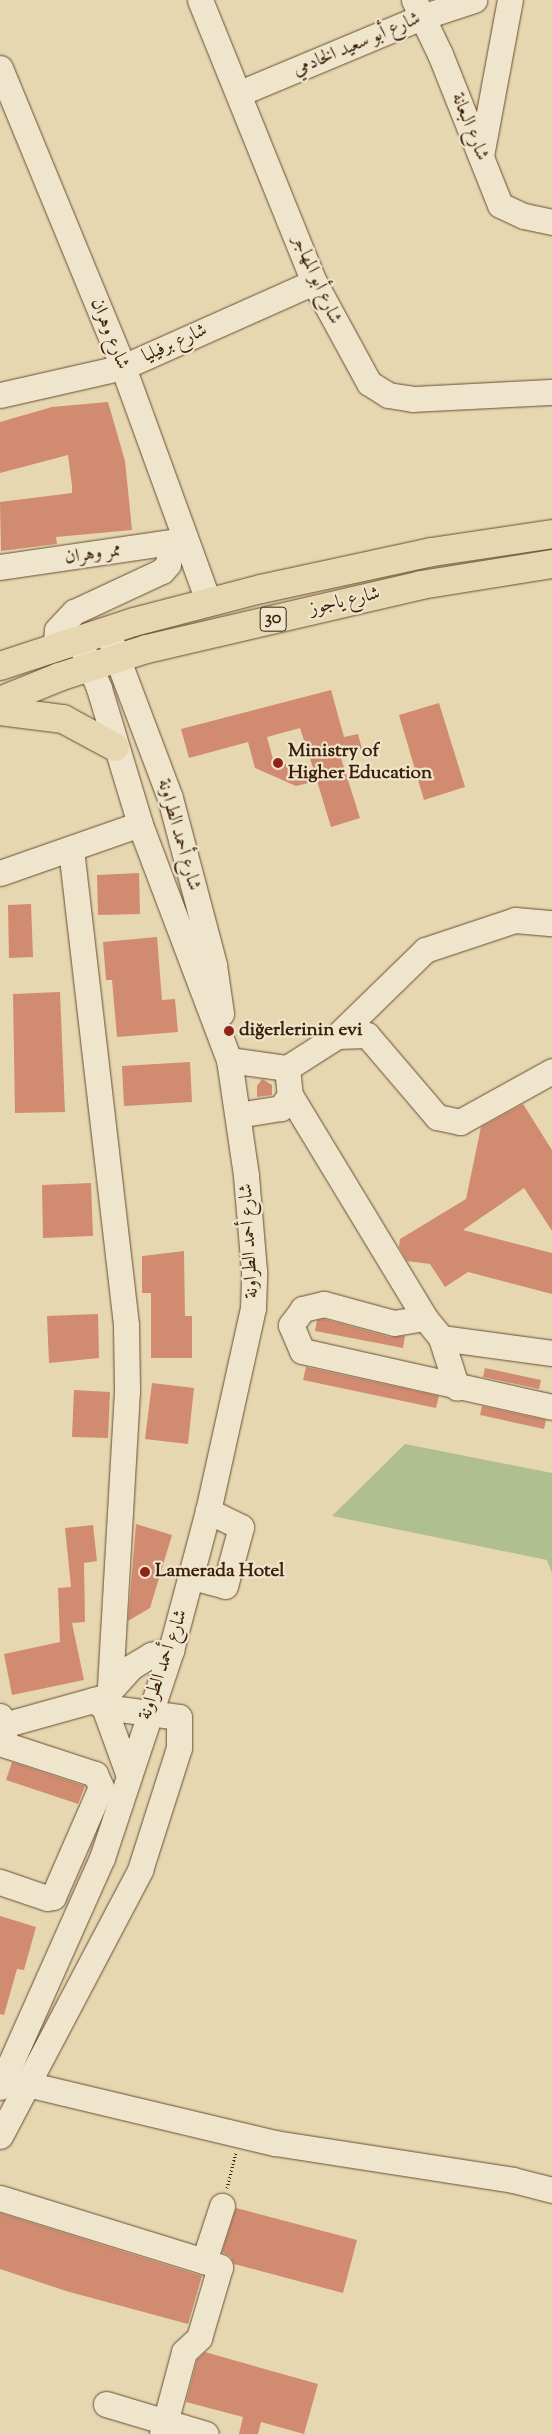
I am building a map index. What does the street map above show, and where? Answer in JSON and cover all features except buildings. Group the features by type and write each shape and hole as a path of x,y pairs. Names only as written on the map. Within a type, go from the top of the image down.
{"main road":[{"name":"شارع ياجوز","path":"0,666 107,631 209,603 356,568 552,534"},
{"name":"شارع ياجوز","path":"0,701 117,659 420,585 552,564"},
{"path":"0,711 63,718 114,747"}],"street":[{"name":"شارع أبو المهاجر","path":"200,0 240,93 314,282 369,383 388,395 413,399 552,392"},
{"name":"شارع أبو سعيد الخادمي","path":"240,93 418,8 474,0"},
{"path":"481,156 510,0"},
{"name":"شارع البعانة","path":"418,8 500,205 524,216 552,222"},
{"name":"شارع وهران","path":"0,68 11,126 123,367 178,542 209,603"},
{"name":"شارع برفيليا","path":"0,395 123,367 314,282"},
{"path":"68,643 57,630 74,612 162,571 168,564 178,542"},
{"name":"ممر وهران","path":"0,567 178,542"},
{"name":"شارع أحمد الطراونة","path":"0,2087 10,2044 102,1858 150,1705 171,1650 192,1577 208,1511 253,1308 254,1271 238,1115 214,965 170,798 107,631"},
{"name":"شارع أحمد الطراونة","path":"68,643 90,668 99,688 114,747 140,824 227,1052"},
{"path":"0,873 140,824"},
{"path":"70,849 127,1333 127,1391 103,1698 129,1776"},
{"path":"227,1052 286,1068 337,1036 425,950 515,920 552,923"},
{"path":"337,1036 367,1035 437,1117 460,1122 552,1071"},
{"path":"286,1068 285,1101 352,1198 425,1318 442,1338 457,1388"},
{"path":"238,1115 285,1101"},
{"path":"425,1318 394,1323 324,1304 303,1309 291,1325 302,1351 457,1388 552,1407"},
{"path":"442,1338 552,1353"},
{"path":"192,1577 225,1586 241,1527 208,1511"},
{"path":"103,1698 140,1660 171,1650"},
{"path":"0,1726 103,1698 150,1705 179,1716 179,1748 140,1870 103,1937 0,2136"},
{"path":"0,1716 0,1726 6,1745 95,1774 101,1787 53,1897 47,1898 0,1882"},
{"path":"102,1858 100,1897 103,1937"},
{"path":"27,2084 241,2136 513,2180 552,2190"},
{"path":"0,2198 220,2267 200,2338 184,2352 164,2428"},
{"path":"204,2261 222,2206"},
{"path":"106,2404 164,2428 206,2434"}],"path":[{"path":"222,2206 241,2136"}],"green space":[{"path":"405,1444 552,1473 552,1573 547,1560 332,1516"}],"place":[{"name":"Ministry of Higher Education","path":"278,763"},
{"name":"diğerlerinin evi","path":"229,1031"},
{"name":"Lamerada Hotel","path":"145,1572"}]}
